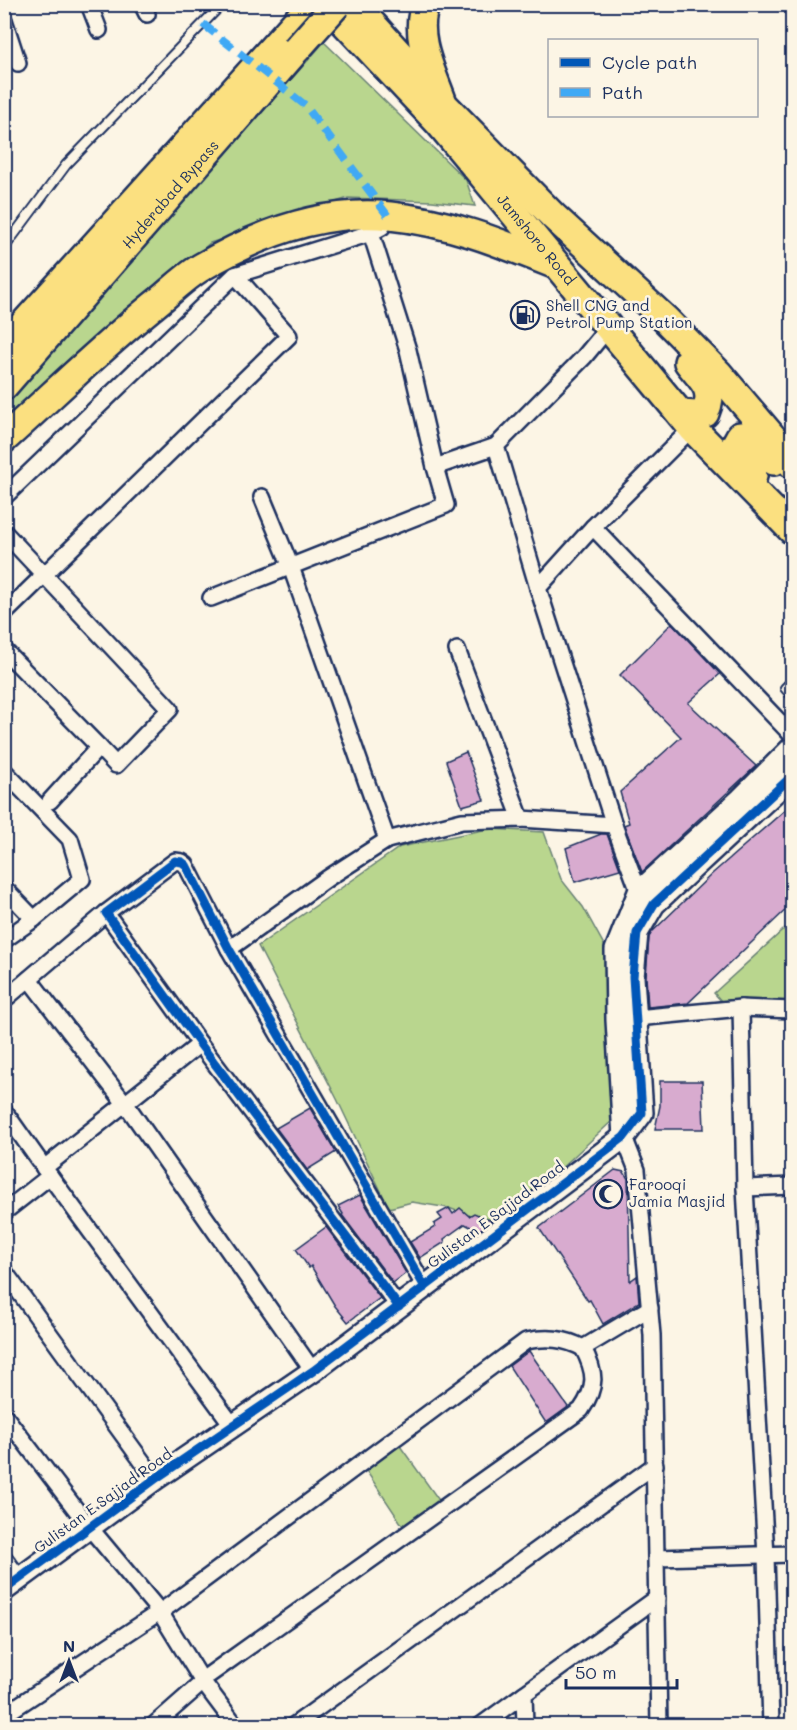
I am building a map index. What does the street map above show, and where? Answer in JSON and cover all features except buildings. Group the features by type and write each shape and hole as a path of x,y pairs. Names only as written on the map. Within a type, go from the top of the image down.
{"highway":[{"name":"Hyderabad Bypass","path":"4,386 290,44 312,4"},
{"name":"Jamshoro Road","path":"327,4 439,123 687,421 792,528"},
{"name":"Hyderabad Bypass","path":"4,346 290,44 337,4"},
{"name":"Jamshoro Road","path":"354,4 442,103 553,216 666,320 719,374 792,464"},
{"path":"426,4 421,15 423,44 442,103"},
{"path":"4,439 127,327 198,270 253,240 304,223 348,216 380,225 433,222 480,235 560,267"},
{"path":"624,281 708,387 711,401 705,413 695,415 687,421"},
{"path":"792,476 747,436 740,436 735,445 736,454 792,528"}],"street":[{"path":"89,4 99,30"},
{"path":"4,20 18,63"},
{"path":"4,497 235,275 380,225 435,467 446,505 212,598"},
{"path":"4,614 289,336 235,275"},
{"path":"435,467 496,446 584,357 608,328"},
{"path":"538,588 687,421"},
{"path":"496,446 538,588 614,825 639,892"},
{"path":"262,497 291,567 387,840"},
{"path":"593,527 792,735"},
{"path":"4,532 170,709 116,765 4,650"},
{"path":"457,650 521,819"},
{"path":"50,801 99,747"},
{"path":"626,1019 616,950 639,892 733,807 792,748"},
{"path":"4,771 70,840 82,879 34,919 4,940"},
{"path":"660,1725 650,1308 638,1170 624,1137 626,1019 637,933 654,904 792,776"},
{"path":"229,949 328,878 387,840 462,821 521,819 614,825"},
{"path":"4,1000 105,913 175,861 182,862 186,865 229,949 425,1287"},
{"path":"4,888 34,919"},
{"path":"105,913 200,1044 399,1307"},
{"path":"29,979 124,1103 313,1371"},
{"path":"626,1019 741,1008 792,1010"},
{"path":"741,1008 745,1188 766,1556 771,1725"},
{"path":"4,1212 124,1103 200,1044"},
{"path":"5,1111 233,1426"},
{"name":"Gulistan E Sajjad Road","path":"12,1585 155,1479 313,1371 624,1137"},
{"path":"745,1188 792,1186"},
{"path":"4,1271 155,1479"},
{"path":"583,1348 650,1308"},
{"path":"4,1715 159,1612 526,1341 558,1338 583,1348 591,1364 594,1382 590,1397 581,1410 206,1679 153,1725"},
{"path":"4,1415 90,1528 159,1612 236,1725"},
{"path":"293,1725 655,1465"},
{"path":"657,1557 792,1554"},
{"path":"4,1558 12,1585"},
{"path":"480,1725 657,1598"},
{"path":"524,1694 525,1725"}],"lane":[{"path":"4,248 66,165 222,4"},
{"path":"792,681 785,688 792,696"}],"green space":[{"path":"324,42 466,180 475,206 432,201 348,198 210,243 5,425 5,405"},
{"path":"488,829 544,832 561,879 583,907 604,945 613,1120 555,1174 488,1223 449,1208 412,1202 389,1208 337,1099 258,946 400,847"},
{"path":"792,922 792,1007 724,1004 714,993"},
{"path":"400,1446 441,1503 405,1529 365,1469"}],"marked path":[{"path":"203,24 305,105 388,216"}],"cycle path":[{"path":"4,1590 155,1479 313,1371 624,1137 642,1113 633,977 637,933 654,904 792,776"},
{"path":"399,1307 200,1044 106,913 175,861 186,865 229,949 425,1287"}],"place":[{"name":"Shell CNG and Petrol Pump Station","path":"525,315"},
{"name":"Farooqi Jamia Masjid","path":"608,1194"}]}
